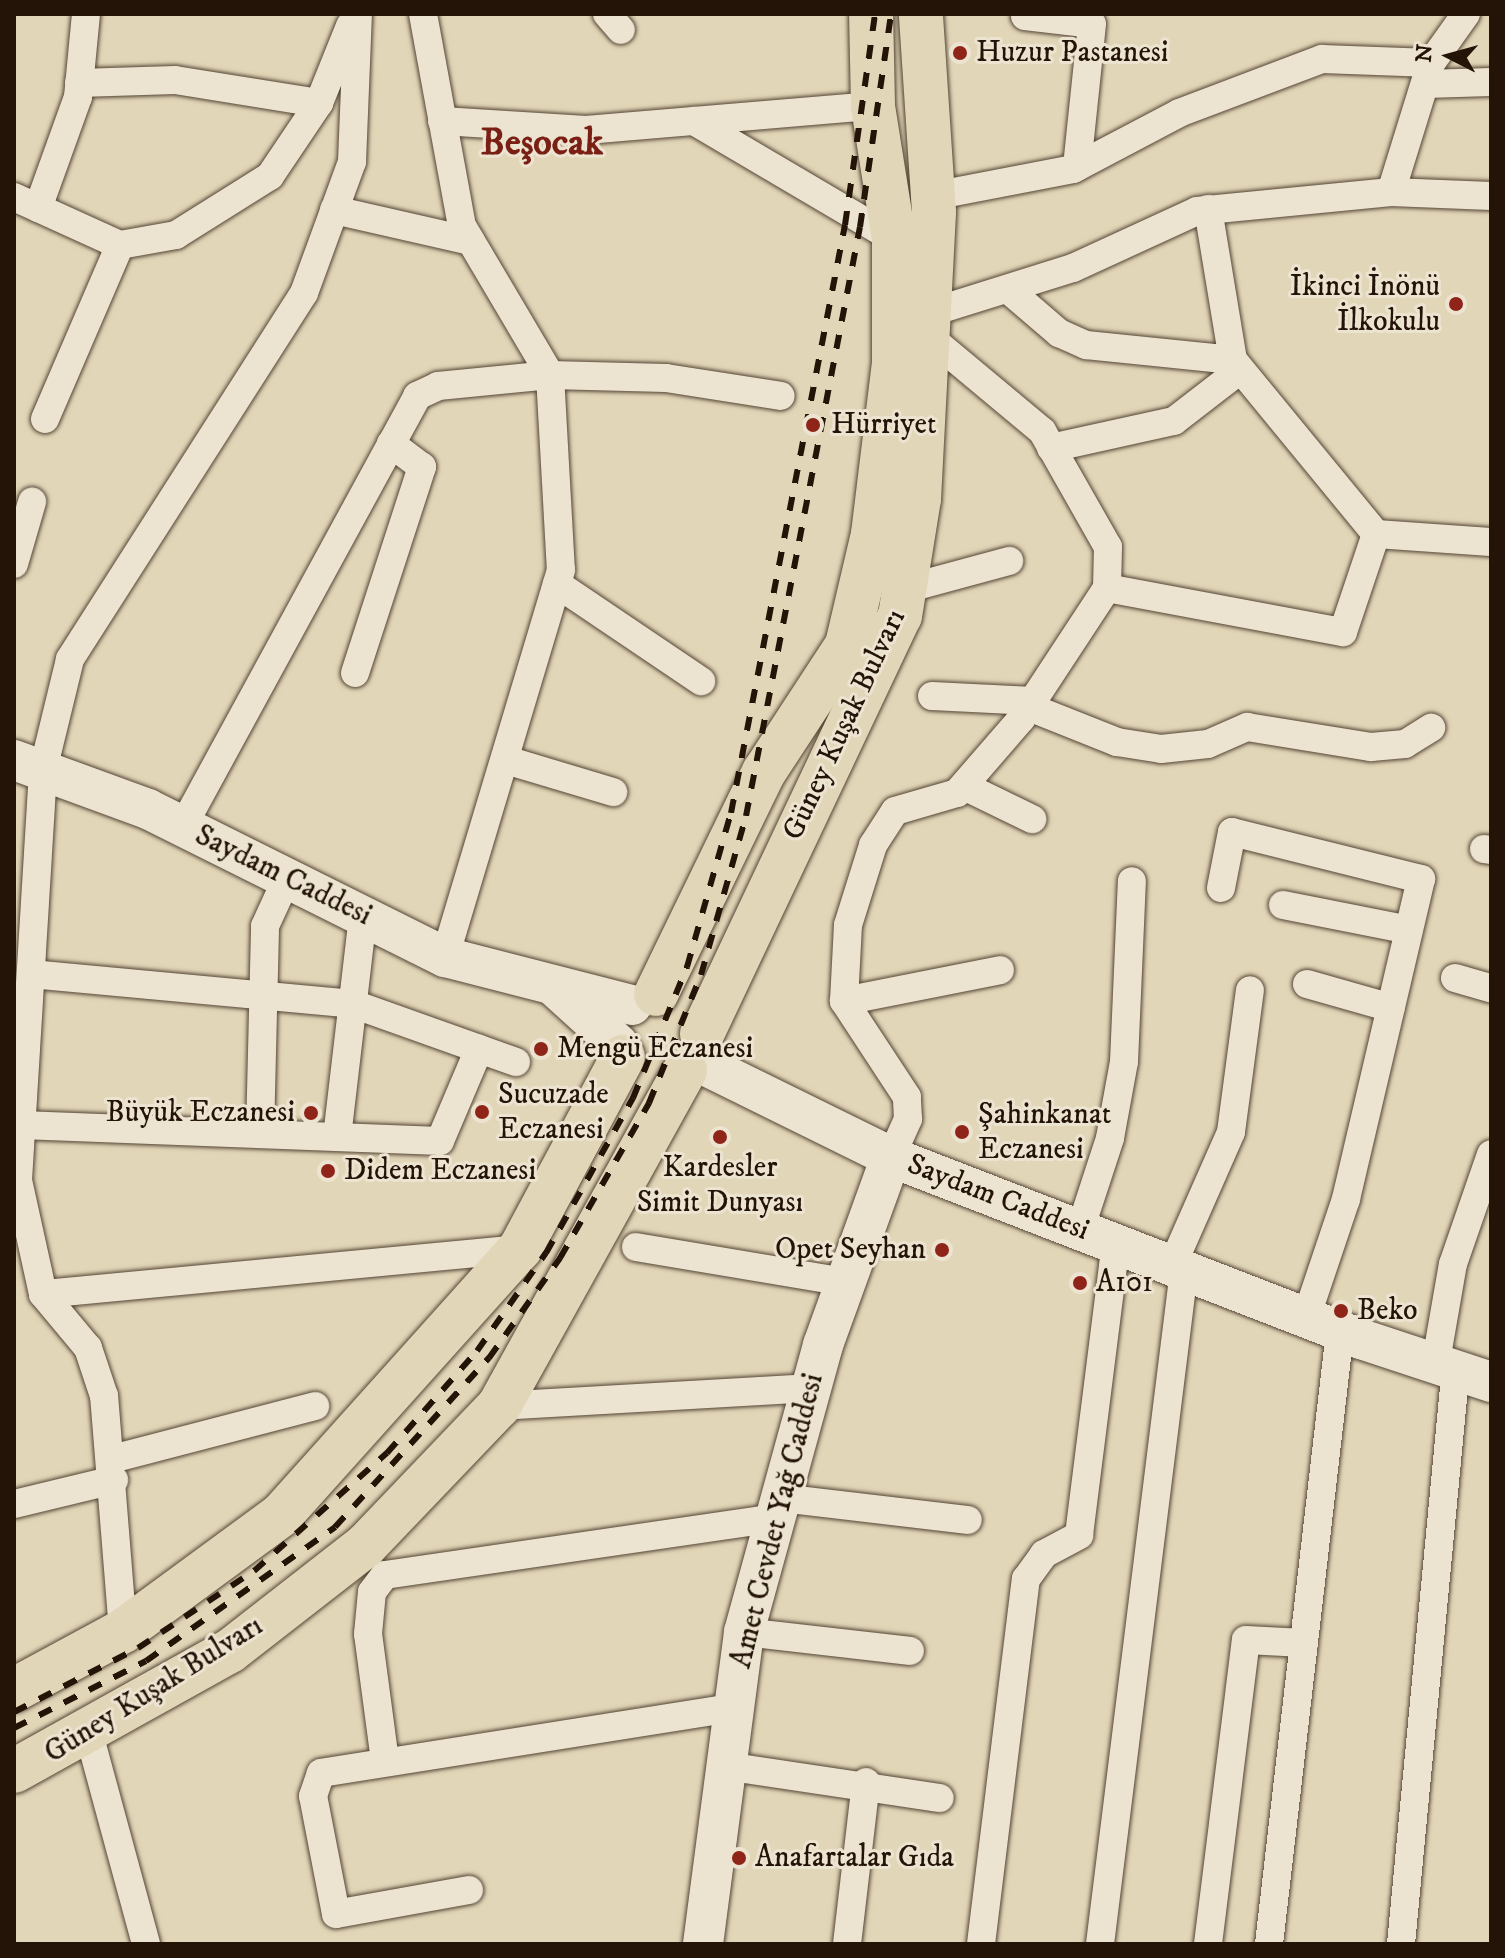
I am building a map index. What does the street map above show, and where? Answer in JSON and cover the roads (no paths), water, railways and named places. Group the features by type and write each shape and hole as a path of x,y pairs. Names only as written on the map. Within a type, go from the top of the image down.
{"main road":[{"name":"Güney Kuşak Bulvarı","path":"14,1690 123,1631 281,1515 520,1249 764,772 847,645 873,534 894,363 894,239 873,106 871,14"},
{"name":"Güney Kuşak Bulvarı","path":"14,1771 89,1734 230,1651 365,1546 499,1406 694,1055 864,699 905,589 919,499 933,196 921,14"},
{"name":"Saydam Caddesi","path":"28,765 183,826 445,957 553,985 632,1025"},
{"path":"683,1000 694,1055 644,1076 632,1025 683,1000"},
{"name":"Saydam Caddesi","path":"694,1055 891,1157 1323,1324 1461,1369"},
{"name":"Amet Cevdet Yağ Caddesi","path":"703,1944 744,1632 811,1388 891,1157"}],"street":[{"path":"86,14 79,83 26,202 120,245 176,235 270,176 319,103 356,14"},
{"path":"123,1631 113,1469 88,1348 43,1294 16,1180 31,974 28,765 70,659 304,293 352,162 356,14"},
{"path":"423,14 442,121 471,241 550,375 557,584 445,957"},
{"path":"1391,192 1428,74 1466,14"},
{"path":"1025,16 1092,24 1077,167"},
{"path":"933,196 1077,167 1179,113 1322,59 1491,82"},
{"path":"79,83 175,80 319,103"},
{"path":"442,121 586,130 873,106"},
{"path":"694,121 894,239"},
{"path":"891,1157 908,1119 907,1097 844,1001 848,925 873,845 895,811 964,786 1031,704 1107,588 1108,547 1051,448 928,325 1208,209 1391,192 1491,196"},
{"path":"1208,209 1237,365 1376,534 1491,542"},
{"path":"334,210 471,241"},
{"path":"45,419 120,245"},
{"path":"1010,291 1059,333 1086,345 1237,365"},
{"path":"1051,448 1174,421 1237,365"},
{"path":"183,826 417,396 438,386 550,375 666,378 781,396"},
{"path":"355,673 422,467 391,444"},
{"path":"14,564 32,502"},
{"path":"1107,588 1343,632 1376,534"},
{"path":"905,589 1009,561"},
{"path":"557,584 701,681"},
{"path":"932,696 1031,704 1117,742 1161,749 1208,744 1247,727 1371,747 1405,744 1431,728"},
{"path":"506,760 613,792"},
{"path":"964,786 1032,819"},
{"path":"1221,888 1232,832 1421,879 1346,1199 1323,1324 1304,1643 1269,1944"},
{"path":"260,1134 265,926 287,878"},
{"path":"981,1944 1026,1579 1044,1554 1079,1535 1098,1237 1110,1138 1124,1062 1132,881"},
{"path":"1283,905 1409,930"},
{"path":"337,1137 363,916"},
{"path":"844,1001 1000,970"},
{"path":"31,974 353,1004 516,1062"},
{"path":"1455,978 1491,988"},
{"path":"1307,984 1391,1008"},
{"path":"1100,1944 1178,1268 1231,1132 1250,990"},
{"path":"22,1125 440,1141 479,1049"},
{"path":"1401,1944 1461,1369 1453,1264 1491,1154"},
{"path":"636,1247 846,1282"},
{"path":"43,1294 520,1249"},
{"path":"499,1406 811,1388"},
{"path":"14,1504 113,1469 315,1406"},
{"path":"385,1761 368,1634 372,1592 385,1575 778,1508 968,1520"},
{"path":"744,1632 910,1651"},
{"path":"1208,1944 1246,1640 1304,1643"},
{"path":"469,1890 336,1914 313,1796 321,1773 733,1708"},
{"path":"89,1734 146,1944"},
{"path":"725,1766 866,1782 940,1798"},
{"path":"847,1944 866,1782"}],"railway":[{"path":"14,1712 138,1648 254,1571 387,1453 477,1351 546,1253 633,1098 687,967 731,813 845,225 875,14"},
{"path":"14,1728 146,1661 335,1527 489,1358 560,1258 649,1103 701,975 746,816 860,227 891,14"}],"place":[{"name":"Huzur Pastanesi","path":"960,53"},
{"name":"İkinci İnönü İlkokulu","path":"1456,304"},
{"name":"Hürriyet","path":"813,425"},
{"name":"Mengü Eczanesi","path":"541,1049"},
{"name":"Sucuzade Eczanesi","path":"482,1112"},
{"name":"Büyük Eczanesi","path":"311,1113"},
{"name":"Şahinkanat Eczanesi","path":"962,1132"},
{"name":"Kardesler Simit Dunyası","path":"720,1137"},
{"name":"Didem Eczanesi","path":"328,1171"},
{"name":"Opet Seyhan","path":"942,1250"},
{"name":"A101","path":"1080,1283"},
{"name":"Beko","path":"1341,1311"},
{"name":"Anafartalar Gıda","path":"739,1858"}],"district":[{"name":"Beşocak","path":"542,144"}]}
